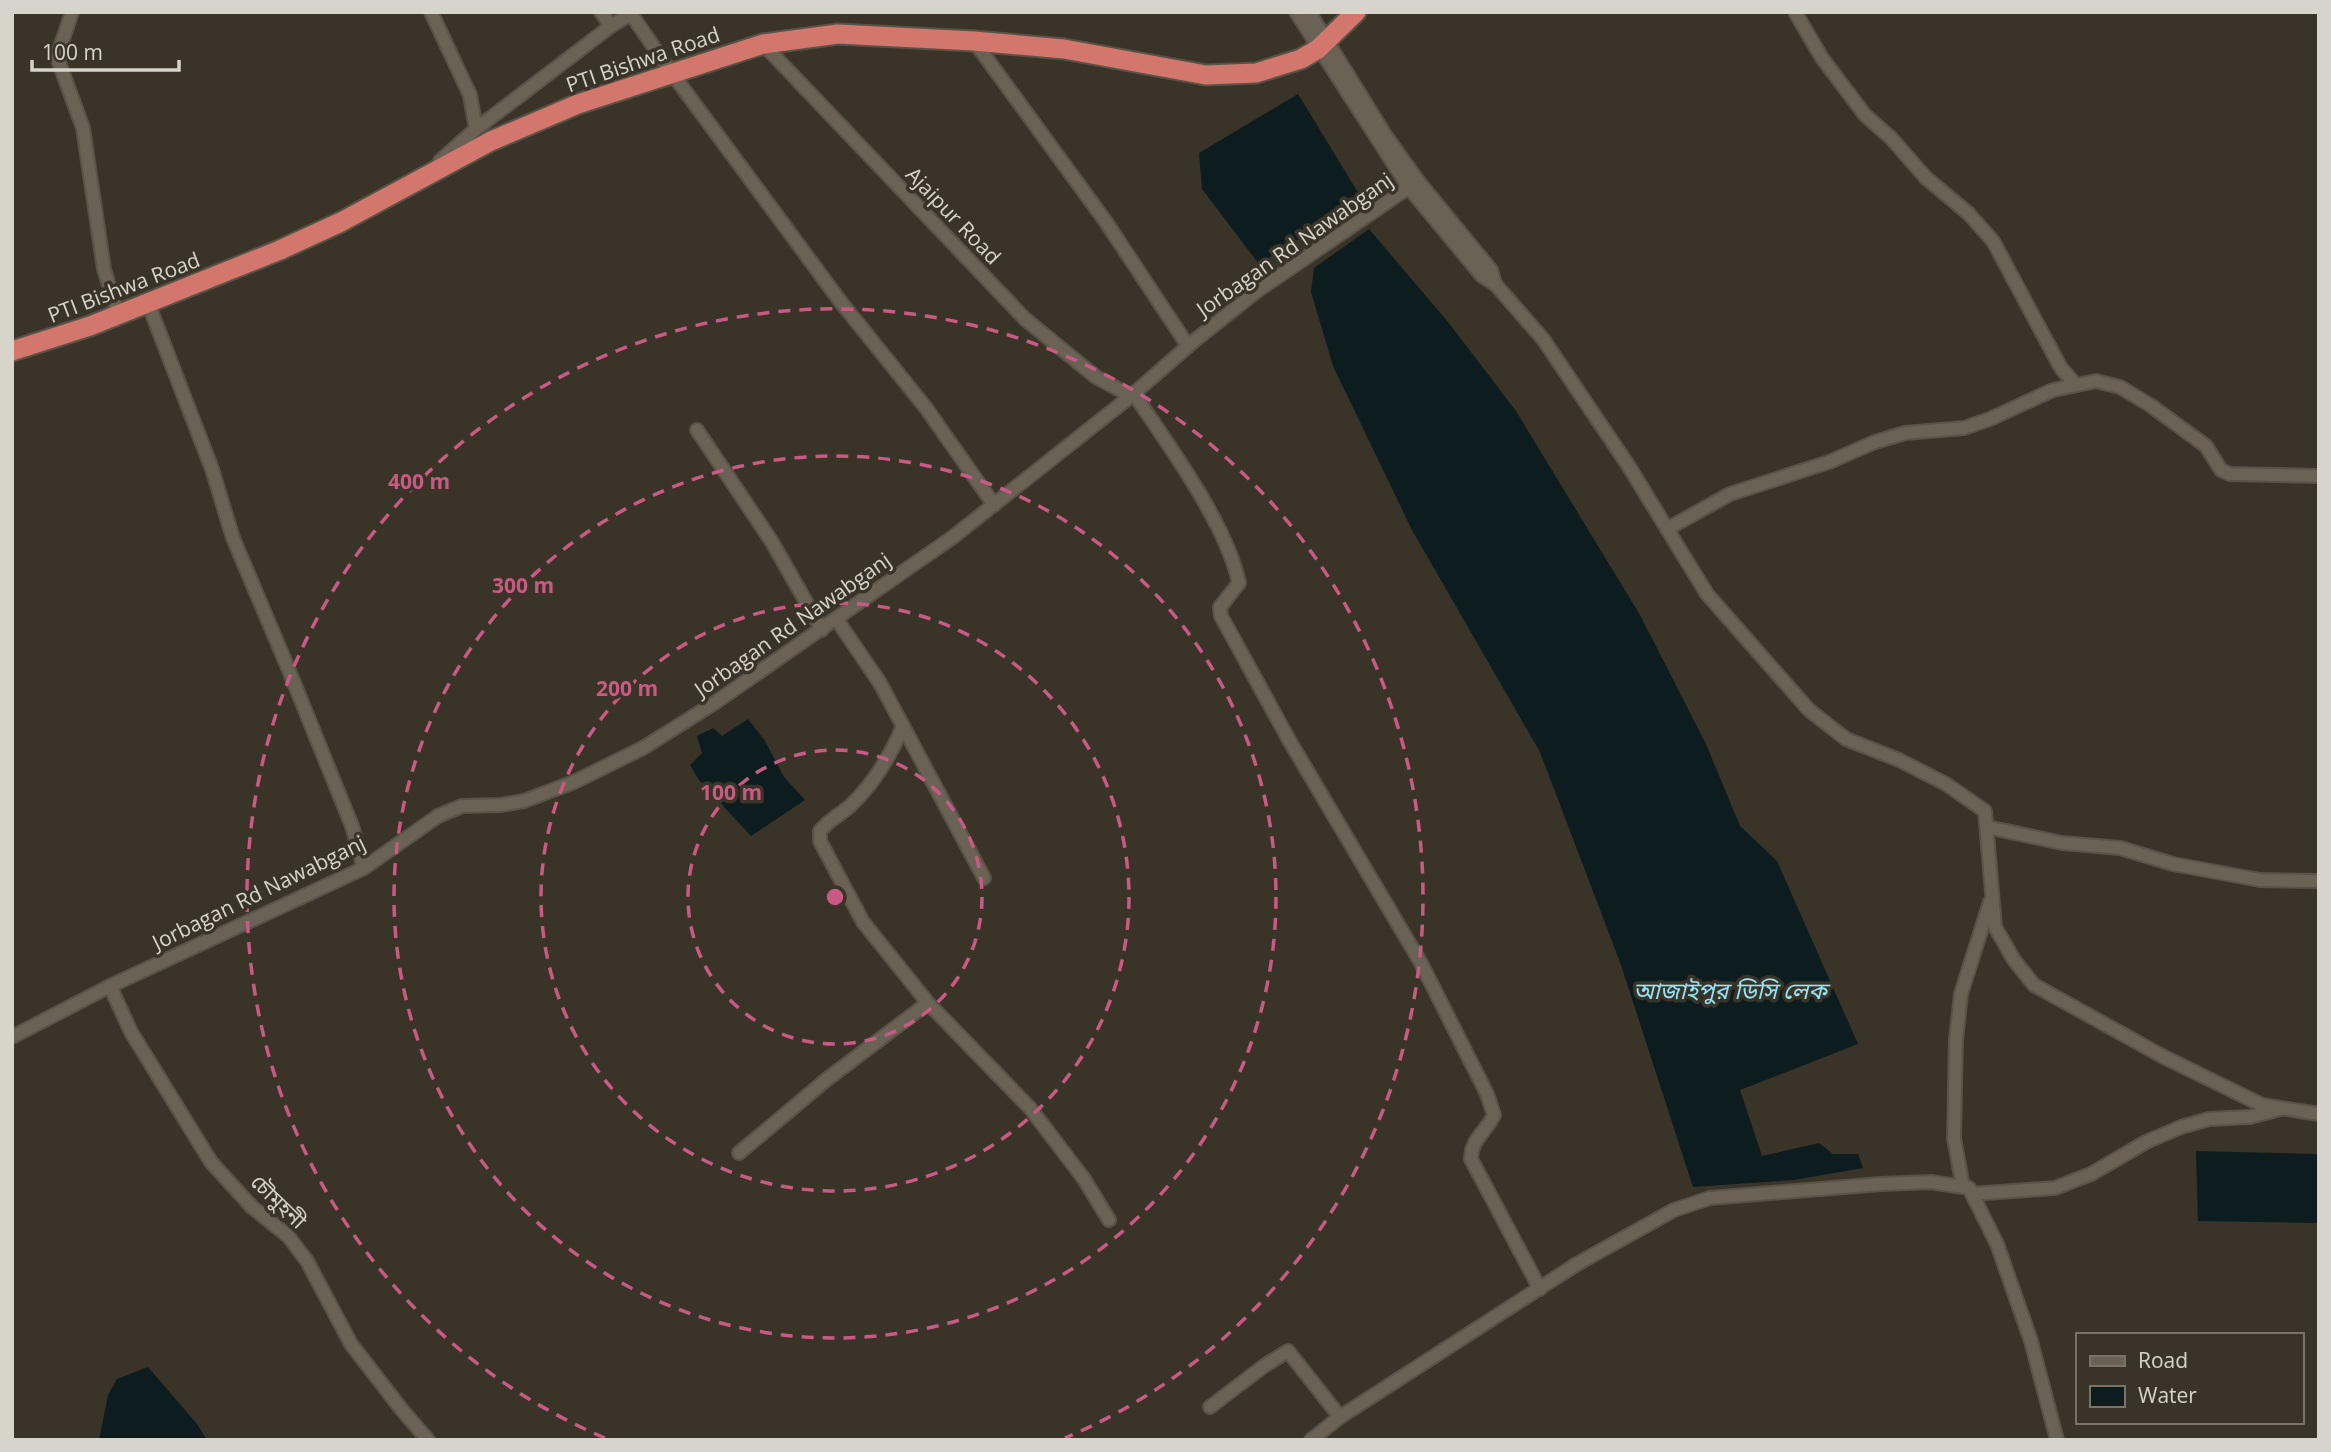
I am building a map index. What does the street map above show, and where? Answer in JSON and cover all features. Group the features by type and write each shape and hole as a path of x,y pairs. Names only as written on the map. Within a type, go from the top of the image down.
{"highway":[{"name":"PTI Bishwa Road","path":"12,351 118,315 292,244 341,222 504,135 578,104 763,44 838,34 974,41 1064,49 1206,75 1256,73 1301,60 1322,45 1356,12"}],"street":[{"path":"72,12 57,57 83,128 104,269 118,315"},
{"path":"430,12 470,95 476,129"},
{"path":"601,12 611,26"},
{"path":"1296,12 1385,135 1414,185 1482,276 1495,284 1543,339 1628,466 1707,594 1809,710 1846,739 1899,760 1946,784 1985,811 1996,927 2014,960 2034,985 2162,1056 2262,1105 2319,1114"},
{"path":"1309,12 1322,45"},
{"path":"1795,12 1822,58 1865,115 1891,138 1926,178 1961,206 1993,241 2061,368 2076,384"},
{"path":"432,173 437,165 476,129 611,26 633,13 671,72 840,301 926,408 995,505"},
{"path":"974,41 1105,222 1188,346"},
{"name":"Ajaipur Road","path":"763,44 1025,320 1096,377 1133,395"},
{"name":"Jorbagan Rd Nawabganj","path":"12,1037 110,986 364,868 438,816 462,806 501,805 524,801 574,782 643,748 837,620 995,505 1257,292 1414,185"},
{"path":"148,303 212,469 233,538 352,826 364,868"},
{"path":"1667,528 1730,495 1829,462 1875,442 1905,433 1964,428 2053,390 2096,381 2120,387 2150,405 2206,446 2221,470 2230,474 2319,476"},
{"path":"1133,395 1174,454 1218,528 1237,574 1239,583 1220,607 1221,616 1289,740 1421,962 1487,1094 1494,1115 1471,1147 1471,1159 1540,1289"},
{"path":"697,430 772,542 822,630"},
{"path":"837,620 880,683 984,878"},
{"path":"903,726 892,753 876,778 850,806 823,827 820,841 863,922 928,1003 1030,1108 1084,1179 1109,1220"},
{"path":"1987,827 2062,843 2120,848 2173,864 2260,880 2319,881"},
{"path":"1993,893 1961,994 1956,1039 1954,1138 1968,1191 1997,1244 2031,1340 2057,1440"},
{"name":"চৌমুহনী","path":"110,986 131,1032 211,1162 252,1207 288,1236 307,1261 351,1344 401,1410 428,1440"},
{"path":"739,1153 827,1080 928,1003"},
{"path":"1311,1440 1340,1417 1577,1264 1674,1210 1710,1198 1881,1184 1931,1182 1968,1191 2055,1188 2091,1174 2146,1142 2181,1127 2209,1119 2250,1117 2283,1108"},
{"path":"1210,1406 1264,1366 1288,1352 1340,1417"}],"water":[{"path":"1298,94 1362,199 1259,264 1202,189 1199,153"},
{"name":"আজাইপুর ডিসি লেক","path":"1369,229 1448,322 1516,411 1640,615 1706,744 1740,826 1777,861 1858,1044 1740,1090 1762,1156 1819,1143 1833,1154 1858,1154 1863,1168 1794,1180 1693,1187 1621,965 1540,752 1412,530 1333,366 1311,292 1314,268"},
{"path":"748,719 765,741 784,777 805,800 751,836 699,780 690,765 702,753 697,736 713,728 722,736"},
{"path":"2196,1151 2319,1154 2319,1223 2198,1221"},
{"path":"148,1367 197,1424 207,1440 99,1440 108,1395 117,1379"}]}
